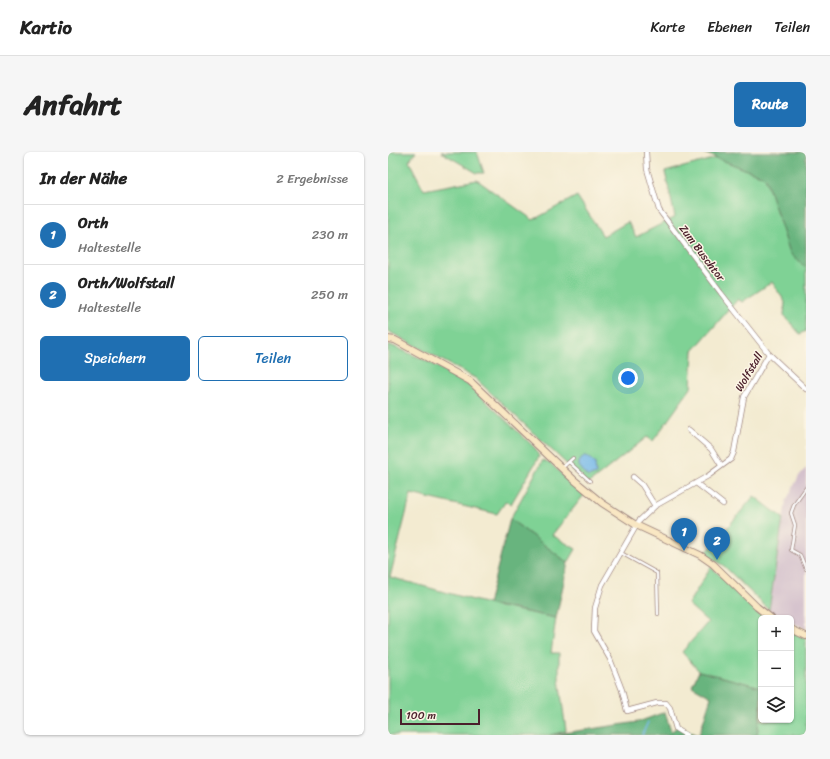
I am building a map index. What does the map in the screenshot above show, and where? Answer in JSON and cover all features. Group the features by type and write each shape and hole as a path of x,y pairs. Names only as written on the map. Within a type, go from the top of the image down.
{"main road":[{"path":"388,339 395,340 470,381 562,468 602,503 636,526 700,555 713,564 767,615"},
{"path":"794,630 806,636"}],"street":[{"name":"Zum Buschtor","path":"646,152 647,169 659,210 769,354"},
{"name":"Wolfstall","path":"686,735 676,729 670,708 666,703 657,703 627,711 622,690 610,660 594,631 594,608 602,585 636,526 655,506 696,483 731,459 734,452 744,397 769,354 806,389"},
{"path":"689,430 711,449 721,465"},
{"path":"633,477 642,485 655,506"},
{"path":"696,483 723,504"}],"lane":[{"path":"562,468 573,458"},
{"path":"569,462 590,481"},
{"path":"806,488 794,505 791,513 794,526 791,550 800,555 806,569"},
{"path":"621,553 657,573 658,614"}],"shaded area":[{"path":"806,468 806,629 794,623 794,615 778,615 769,610 786,501 799,476"}],"green space":[{"path":"388,152 416,152 409,161 424,190 477,180 533,220 577,196 603,236 628,222 636,237 675,217 665,172 717,158 765,177 790,253 806,268 806,331 800,334 784,315 785,302 772,282 742,302 738,299 693,351 691,388 653,441 647,437 588,484 475,378 388,331"},
{"path":"441,152 477,152 484,173 477,173"},
{"path":"701,152 806,152 806,268 790,253 765,177"},
{"path":"388,344 429,362 470,386 535,448 539,457 511,504 506,501 497,514 411,494 390,577 495,606 556,618 551,653 559,653 559,679 566,731 550,735 388,735"},
{"path":"543,460 551,464 584,495 552,535 576,549 568,563 510,519"},
{"path":"754,496 783,518 769,610 724,566 705,554"},
{"path":"510,519 568,563 556,618 488,604"},
{"path":"711,567 763,615 758,615 758,686 699,671 682,652 708,622 688,604"},
{"path":"794,633 806,639 806,735 757,735 759,723 794,723"},
{"path":"699,671 758,686 759,723 757,735 699,735 711,697 692,686"},
{"path":"665,712 671,732 678,726 698,735 550,735 638,722"}],"water":[{"path":"585,455 595,463 596,474 588,477 579,466 579,462"}],"waterway":[{"path":"642,735 648,722"}],"place":[{"name":"Orth","path":"684,551"},
{"name":"Orth/Wolfstall","path":"717,560"}]}
